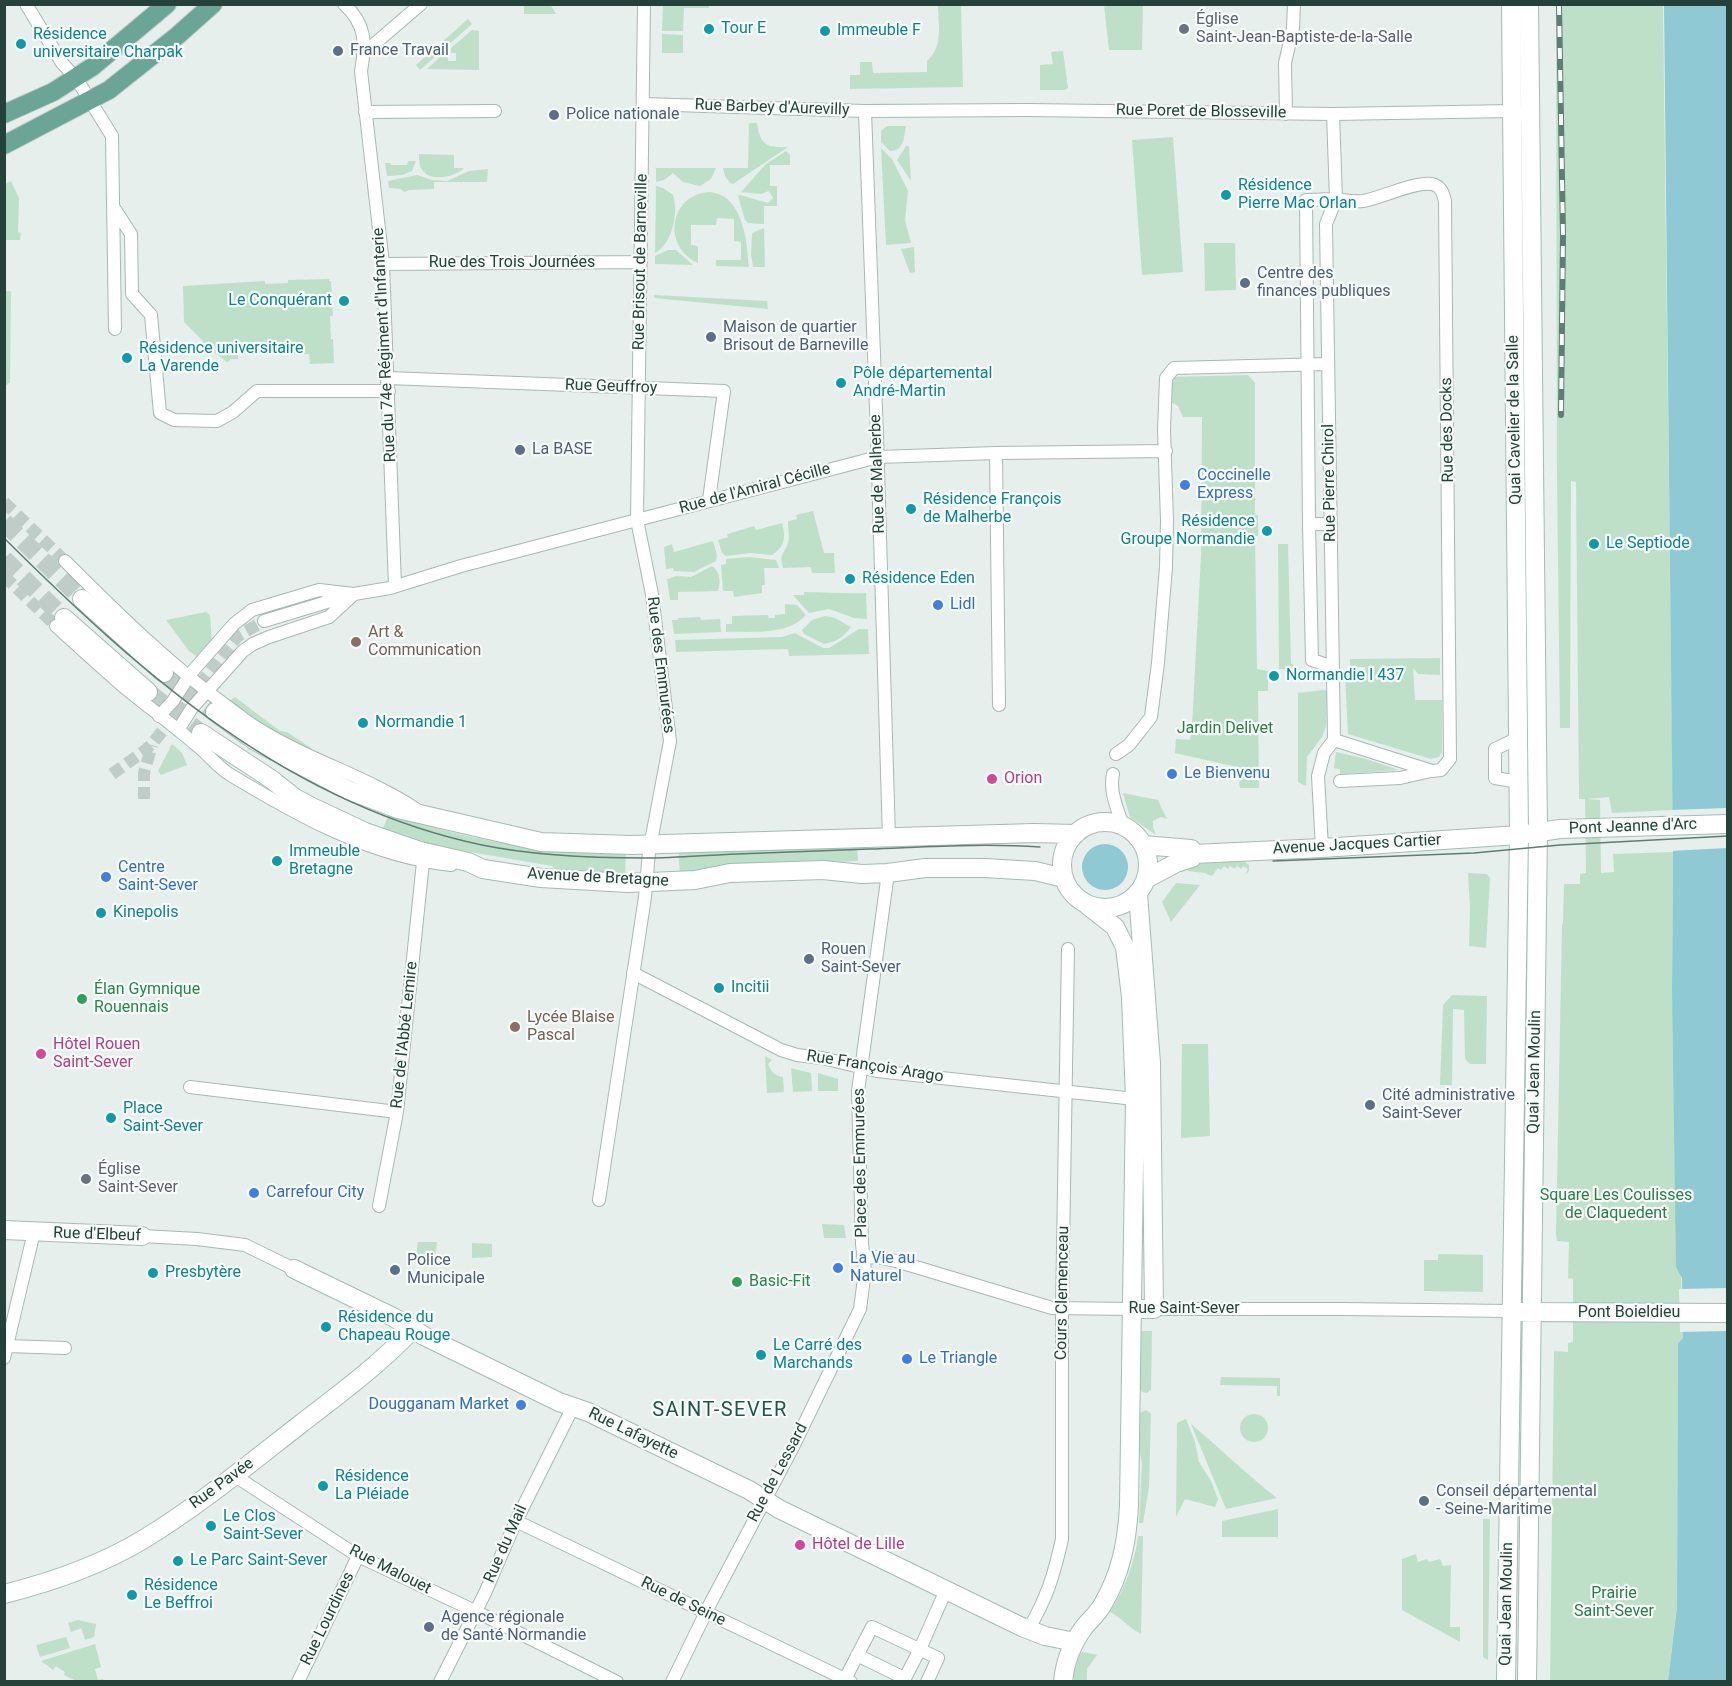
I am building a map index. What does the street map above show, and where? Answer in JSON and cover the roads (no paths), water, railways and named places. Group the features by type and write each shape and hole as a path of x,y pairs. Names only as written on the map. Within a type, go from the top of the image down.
{"main road":[{"path":"4,114 53,92 76,78 116,50 167,4"},
{"path":"4,145 109,90 213,4"}],"street":[{"path":"26,4 62,63 76,78 112,136 115,329"},
{"name":"Rue du 74e Régiment d'Infanterie","path":"344,4 363,29 365,52 361,71 383,264 395,586"},
{"path":"365,52 421,4"},
{"name":"Rue Brisout de Barneville","path":"638,520 644,4"},
{"path":"1286,114 1285,63 1293,27 1294,4"},
{"name":"Quai Cavelier de la Salle","path":"1511,4 1519,835"},
{"name":"Quai Cavelier de la Salle","path":"1530,4 1538,832"},
{"name":"Rue Barbey d'Aurevilly","path":"643,104 865,111"},
{"name":"Rue Poret de Blosseville","path":"865,111 1027,110 1286,114 1512,111"},
{"path":"365,112 495,111"},
{"name":"Rue de Malherbe","path":"865,111 890,838"},
{"path":"1512,111 1525,116 1531,126"},
{"name":"Rue Pierre Chirol","path":"1333,114 1336,200 1326,224 1334,740"},
{"name":"Rue des Docks","path":"1336,200 1366,201 1428,183 1436,185 1442,191 1445,201 1452,749 1450,759 1441,770 1432,771"},
{"path":"1334,667 1312,660 1306,200 1336,200"},
{"path":"114,208 130,234 132,294 151,315 160,412 174,420 218,421 257,391 389,391"},
{"name":"Rue des Trois Journées","path":"383,264 641,262"},
{"path":"1116,754 1129,745 1151,717 1166,567 1164,430 1166,378 1174,368 1328,364"},
{"name":"Rue Geuffroy","path":"388,378 724,391 709,500"},
{"name":"Rue de l'Amiral Cécille","path":"159,716 173,701 188,677 234,624 252,610 319,590 354,594 395,586 461,566 878,457 1166,451"},
{"path":"996,453 999,705"},
{"name":"Rue des Emmurées","path":"638,520 652,594 670,741 650,844 646,881"},
{"path":"1309,524 1331,524"},
{"path":"65,561 109,605 188,677 251,724 282,743 397,797 427,816"},
{"path":"264,621 354,594"},
{"path":"178,730 192,708 243,651 258,642 329,617 354,594"},
{"path":"82,599 164,673"},
{"path":"60,622 148,692"},
{"path":"60,622 159,716 228,773 288,808 346,836 394,855 423,862 483,869"},
{"name":"Avenue de Bretagne","path":"215,712 255,741 327,780 398,809 541,842 650,844 1034,833 1076,834"},
{"name":"Avenue de Bretagne","path":"201,733 271,779 295,798 321,811 365,832 409,847 468,862 483,869 541,878 628,883 695,880 730,873 823,870 862,874 926,868 985,868 1044,872 1064,878"},
{"path":"1322,848 1319,764 1334,740 1432,771"},
{"path":"1340,781 1400,778 1432,771"},
{"path":"1112,778 1115,802 1123,826"},
{"path":"1064,1682 1065,1663 1075,1642 1098,1612 1115,1579 1127,1542 1129,1506 1135,1099 1132,1008 1125,947 1115,927 1074,896 1064,878 1063,857 1068,844 1076,834 1098,823 1123,826 1135,834 1143,845 1148,860 1142,886 1151,1064 1154,1309"},
{"name":"Pont Jeanne d'Arc","path":"1519,835 1538,832 1728,825"},
{"name":"Quai Jean Moulin","path":"1527,1682 1538,832"},
{"name":"Quai Jean Moulin","path":"1506,1682 1519,835"},
{"name":"Avenue Jacques Cartier","path":"1142,886 1176,863 1192,858 1194,854 1519,835"},
{"name":"Avenue Jacques Cartier","path":"1143,845 1191,849 1194,854"},
{"name":"Rue de l'Abbé Lemire","path":"379,1206 397,1112 423,862"},
{"name":"Place des Emmurées","path":"864,1258 858,1091 888,873"},
{"path":"599,1200 646,881"},
{"path":"1088,905 1103,909 1114,908 1127,902 1142,886"},
{"name":"Cours Clemenceau","path":"1028,1630 1044,1603 1055,1572 1062,1539 1062,1308 1068,949"},
{"name":"Rue François Arago","path":"633,973 781,1050 797,1055 822,1058 860,1068 1135,1099"},
{"path":"190,1087 397,1112"},
{"name":"Rue d'Elbeuf","path":"4,1230 189,1240"},
{"path":"34,1232 6,1352 65,1348"},
{"name":"Rue Lafayette","path":"189,1240 218,1240 245,1245 559,1402 588,1412 764,1499 779,1509 1028,1630 1075,1642"},
{"name":"Rue Saint-Sever","path":"864,1258 876,1257 897,1261 1052,1308 1511,1311"},
{"name":"Rue de Lessard","path":"672,1682 705,1613 793,1447 860,1309 864,1258"},
{"path":"1511,1311 1531,1312"},
{"name":"Pont Boieldieu","path":"1531,1312 1728,1313"},
{"name":"Rue Pavée","path":"4,1594 72,1573 144,1539 235,1476 385,1358 413,1329"},
{"name":"Rue du Mail","path":"440,1682 573,1407"},
{"path":"1509,1410 1530,1410"},
{"name":"Rue Malouet","path":"235,1476 358,1556 617,1682"},
{"name":"Rue de Seine","path":"516,1521 848,1680"},
{"name":"Rue Lourdines","path":"298,1682 358,1556"},
{"path":"857,1655 903,1680 920,1649 946,1590"},
{"path":"848,1680 857,1655 872,1627 938,1658 927,1682"}],"water":[{"path":"1664,5 1728,5 1727,1682 1668,1681 1677,1607 1678,1343 1683,1338 1682,1278 1676,1267 1672,992 1673,852"},
{"path":"1105,844 1121,851 1128,867 1121,883 1105,890 1089,883 1082,867 1089,851"}],"tunnel":[{"path":"4,502 65,561"},
{"path":"4,522 82,599"},
{"path":"4,559 64,618"},
{"path":"4,576 56,626"},
{"path":"112,774 152,744 238,636 264,621"},
{"path":"164,673 215,712"},
{"path":"148,692 201,733"},
{"path":"144,799 144,773 152,745"}],"tram line":[{"path":"4,538 109,638 221,727 281,766 344,799 411,826 502,849 605,858 669,858 954,846 1040,847"},
{"path":"1273,861 1474,853 1560,845 1728,836"}],"railway":[{"path":"1559,4 1563,235 1561,415"}],"place":[{"name":"Tour E","path":"709,29"},
{"name":"Église Saint-Jean-Baptiste-de-la-Salle","path":"1184,29"},
{"name":"Immeuble F","path":"825,31"},
{"name":"Résidence universitaire Charpak","path":"21,44"},
{"name":"France Travail","path":"338,51"},
{"name":"Police nationale","path":"554,115"},
{"name":"Résidence Pierre Mac Orlan","path":"1226,195"},
{"name":"Centre des finances publiques","path":"1245,283"},
{"name":"Le Conquérant","path":"344,301"},
{"name":"Maison de quartier Brisout de Barneville","path":"711,337"},
{"name":"Résidence universitaire La Varende","path":"127,358"},
{"name":"Pôle départemental André-Martin","path":"841,383"},
{"name":"La BASE","path":"520,450"},
{"name":"Coccinelle Express","path":"1185,485"},
{"name":"Résidence François de Malherbe","path":"911,509"},
{"name":"Résidence Groupe Normandie","path":"1267,531"},
{"name":"Le Septiode","path":"1594,544"},
{"name":"Résidence Eden","path":"850,579"},
{"name":"Lidl","path":"938,605"},
{"name":"Art & Communication","path":"356,642"},
{"name":"Normandie I 437","path":"1274,676"},
{"name":"Normandie 1","path":"363,723"},
{"name":"Le Bienvenu","path":"1172,774"},
{"name":"Orion","path":"992,779"},
{"name":"Immeuble Bretagne","path":"277,861"},
{"name":"Centre Saint-Sever","path":"106,877"},
{"name":"Kinepolis","path":"101,913"},
{"name":"Rouen Saint-Sever","path":"809,959"},
{"name":"Incitii","path":"719,988"},
{"name":"Élan Gymnique Rouennais","path":"82,999"},
{"name":"Lycée Blaise Pascal","path":"515,1027"},
{"name":"Hôtel Rouen Saint-Sever","path":"41,1054"},
{"name":"Cité administrative Saint-Sever","path":"1370,1105"},
{"name":"Place Saint-Sever","path":"111,1118"},
{"name":"Église Saint-Sever","path":"86,1179"},
{"name":"Carrefour City","path":"254,1193"},
{"name":"La Vie au Naturel","path":"838,1268"},
{"name":"Police Municipale","path":"395,1270"},
{"name":"Presbytère","path":"153,1273"},
{"name":"Basic-Fit","path":"737,1282"},
{"name":"Résidence du Chapeau Rouge","path":"326,1327"},
{"name":"Le Carré des Marchands","path":"761,1355"},
{"name":"Le Triangle","path":"907,1359"},
{"name":"Dougganam Market","path":"521,1405"},
{"name":"Résidence La Pléiade","path":"323,1486"},
{"name":"Conseil départemental - Seine-Maritime","path":"1424,1501"},
{"name":"Le Clos Saint-Sever","path":"211,1526"},
{"name":"Hôtel de Lille","path":"800,1545"},
{"name":"Le Parc Saint-Sever","path":"178,1561"},
{"name":"Résidence Le Beffroi","path":"132,1595"},
{"name":"Agence régionale de Santé Normandie","path":"429,1627"}],"district":[{"name":"SAINT-SEVER","path":"720,1411"}],"park label":[{"name":"Jardin Delivet","path":"1225,729"},
{"name":"Square Les Coulisses de Claquedent","path":"1616,1205"},
{"name":"Prairie Saint-Sever","path":"1614,1603"}]}
